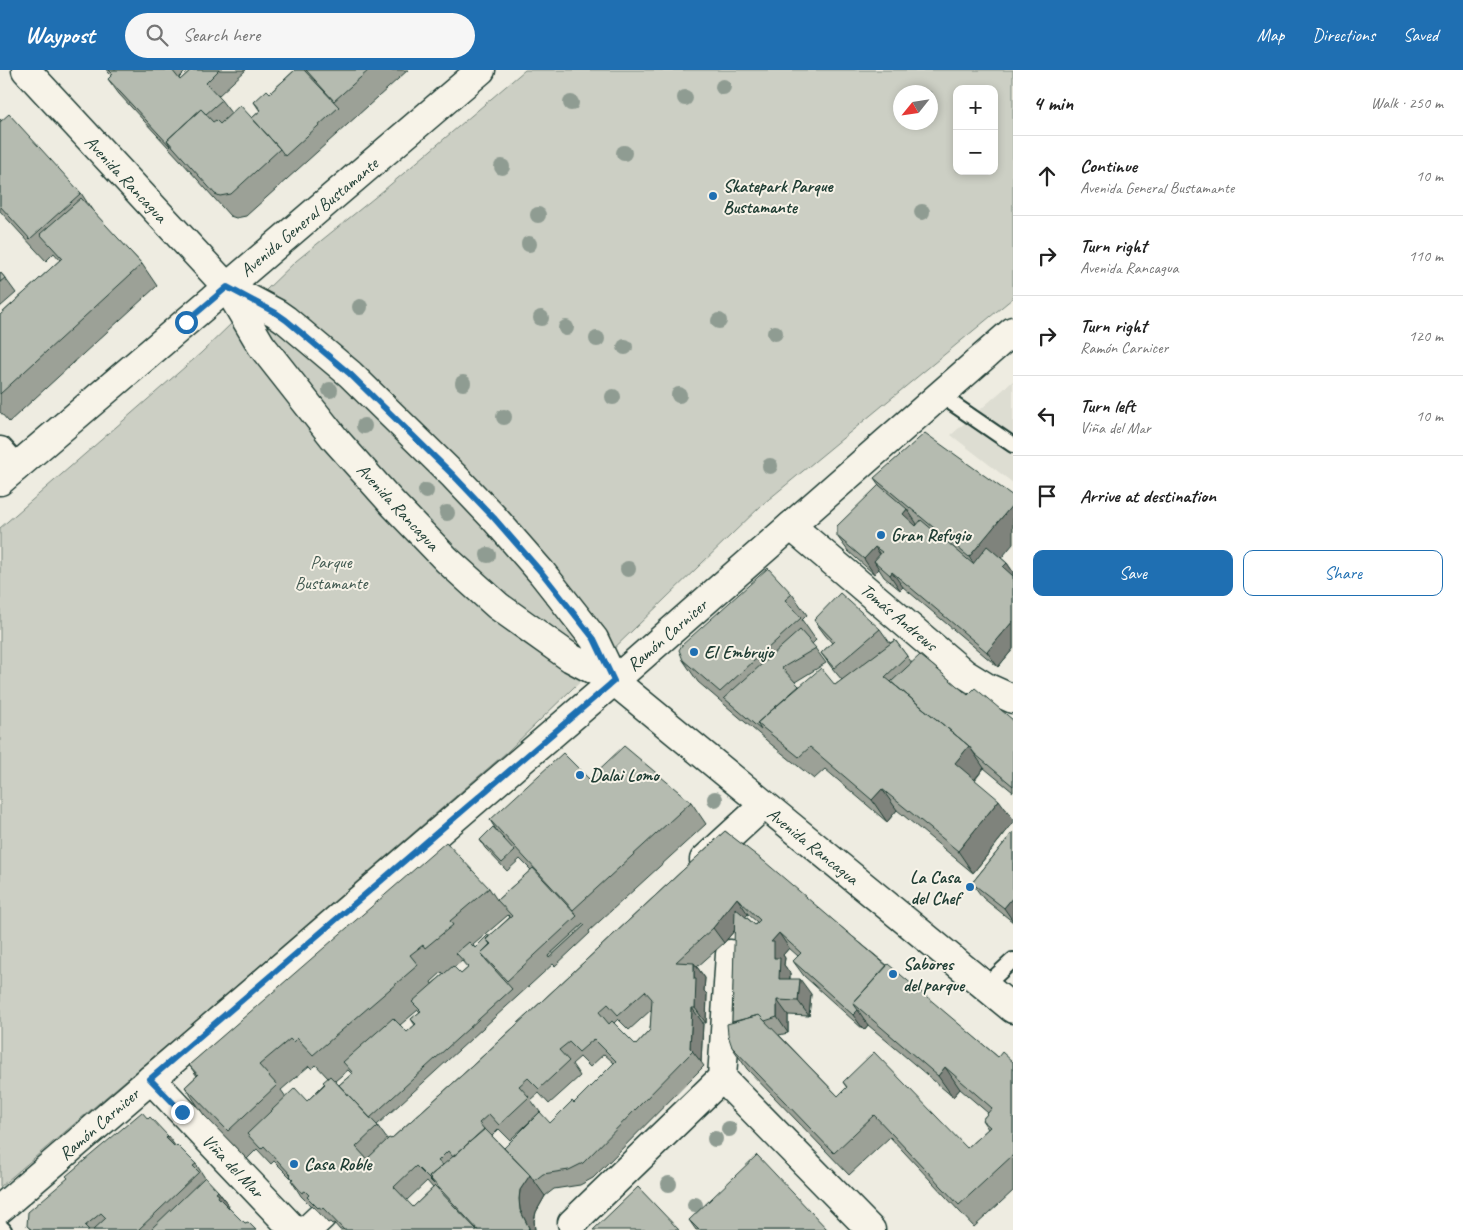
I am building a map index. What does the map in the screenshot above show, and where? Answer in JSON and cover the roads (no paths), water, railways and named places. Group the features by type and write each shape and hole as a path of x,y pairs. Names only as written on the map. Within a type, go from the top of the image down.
{"main road":[{"name":"Avenida Rancagua","path":"26,70 227,287 261,345 335,439 446,560 498,606 542,638 571,658 614,681 1013,1009"},
{"name":"Avenida General Bustamante","path":"5,467 281,242 481,70"},
{"name":"Avenida Rancagua","path":"227,287 286,320 350,374 454,476 542,573 594,639 614,681"},
{"name":"Ramón Carnicer","path":"0,1209 614,681 1013,331"},
{"name":"Tomás Andrews","path":"791,526 965,674 986,687 1013,698"},
{"path":"684,879 764,805"},
{"path":"572,1223 722,1078 730,954"},
{"path":"722,1078 871,1230"},
{"name":"Viña del Mar","path":"150,1079 294,1230"}],"lane":[{"path":"940,395 1013,445"},
{"path":"985,986 1013,960"},
{"path":"0,1226 4,1230"}],"place":[{"name":"Skatepark Parque Bustamante","path":"713,196"},
{"name":"Gran Refugio","path":"881,535"},
{"name":"El Embrujo","path":"694,652"},
{"name":"Dalai Lomo","path":"580,775"},
{"name":"La Casa del Chef","path":"970,887"},
{"name":"Sabores del parque","path":"893,974"},
{"name":"Casa Roble","path":"294,1164"}],"park label":[{"name":"Parque Bustamante","path":"331,572"}]}
